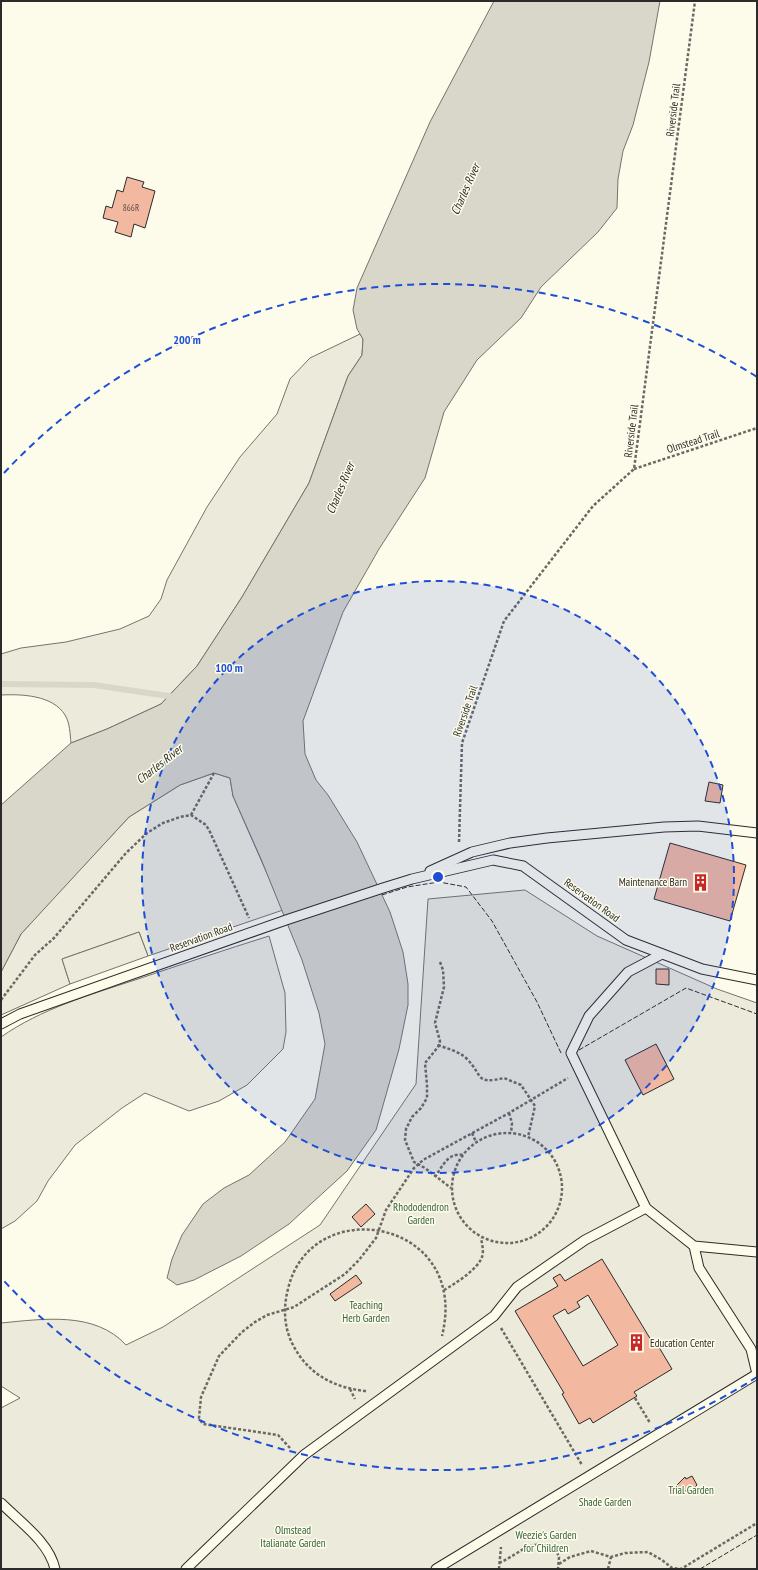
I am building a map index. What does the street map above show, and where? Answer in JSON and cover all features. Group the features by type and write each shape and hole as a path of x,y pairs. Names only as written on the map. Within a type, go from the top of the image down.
{"lane":[{"name":"Reservation Road","path":"412,879 472,852 510,843 664,827 698,826 757,833"},
{"name":"Reservation Road","path":"1,1024 20,1014 286,920 412,879 494,860 523,866 626,940 702,969 757,980"},
{"path":"662,954 628,972 589,1016 571,1053 646,1208 694,1246 757,1252"},
{"path":"186,1569 298,1461 494,1316 517,1287 585,1240 646,1208"},
{"path":"436,1569 757,1374 751,1349 699,1268 694,1246"},
{"path":"1,1504 47,1548 53,1557 55,1569"}],"path":[{"name":"Riverside Trail","path":"459,858 462,743 504,621 593,506 634,469 695,1"},
{"name":"Olmstead Trail","path":"634,469 757,428"},
{"path":"191,815 214,773"},
{"path":"1,1000 35,955 54,938 126,853 147,833 163,823 180,816 191,815 206,825 254,931"},
{"path":"440,962 443,970 444,987 435,1023 440,1041 425,1063 428,1085 427,1098 421,1108 412,1117 406,1129 405,1140 409,1152 418,1164 451,1189"},
{"path":"438,1045 457,1052 467,1059 479,1078 490,1081 504,1078 521,1085 536,1106 528,1137"},
{"path":"298,1461 291,1449 278,1434 203,1424 199,1418 201,1397 219,1356 242,1332 255,1322 267,1315 294,1307 345,1274 369,1249 380,1230 386,1210 418,1164 423,1160 509,1113 579,1071"},
{"path":"509,1113 512,1123 511,1133"},
{"path":"472,1133 476,1142"},
{"path":"511,1133 528,1137 540,1144 553,1157 561,1174 562,1192 558,1210 548,1226 534,1237 517,1243 498,1244 481,1238 466,1227 456,1212 451,1194 452,1176 459,1158 476,1142 488,1136 511,1133"},
{"path":"436,1177 444,1162 450,1157 457,1154 463,1155"},
{"path":"372,1390 346,1388 328,1382 312,1370 299,1356 290,1339 285,1320 289,1282 298,1264 311,1250 327,1238 345,1232 365,1229 380,1230 403,1238 419,1249 432,1263 442,1281 446,1319 442,1338"},
{"path":"444,1290 457,1282 479,1264 483,1256 481,1238"},
{"path":"494,1316 589,1476"},
{"path":"635,1398 656,1434"},
{"path":"559,1564 570,1557 591,1551 611,1557 625,1553 648,1552 672,1568 681,1568 757,1523"},
{"path":"499,1569 499,1563 531,1545 539,1543 556,1550 559,1564 558,1569"},
{"path":"608,1569 611,1557"}],"green space":[{"path":"360,334 363,339 362,355 348,376 309,483 242,597 197,666 161,704 107,729 71,743 70,729 67,718 60,708 53,703 36,697 1,695 1,654 21,648 66,642 120,629 149,616 161,599 167,580 207,507 240,457 277,414 290,379 310,358"},
{"path":"214,773 230,778 233,796 283,910 148,956 139,932 62,959 70,984 1,1015 1,972 21,934 129,817 180,785"},
{"path":"525,890 597,936 717,989 757,1003 757,1569 1,1569 1,1408 20,1398 1,1386 1,1323 51,1319 84,1322 113,1334 126,1345 163,1327 320,1225 416,1084 428,899"},
{"path":"269,936 285,993 286,1032 283,1049 247,1085 219,1101 189,1111 145,1093 122,1108 75,1145 48,1181 37,1201 15,1221 1,1229 1,1037 32,1018 100,991"}],"shaded area":[{"path":"139,932 148,956 70,984 62,959"}],"water":[{"name":"Charles River","path":"494,1 660,1 649,62 633,125 623,151 618,179 617,208 598,232 541,287 521,318 477,360 444,412 425,478 379,549 343,612 303,721 305,754 316,780 328,795 357,842 390,912 403,952 408,984 408,1005 399,1049 376,1130 347,1171 289,1224 241,1256 194,1280 177,1285 167,1278 172,1259 182,1235 203,1204 224,1188 249,1175 285,1142 315,1099 325,1044 319,1013 302,960 261,859 233,796 230,778 214,773 180,785 129,817 21,934 1,972 1,805 71,743 107,729 161,704 197,666 242,597 309,483 348,376 362,355 363,339 357,329 353,310 357,288 430,122"}],"building":[{"path":"127,177 144,182 142,187 155,191 145,228 134,224 131,237 115,232 118,222 103,218 106,206 112,208 117,190 123,192"},
{"path":"709,782 723,785 720,803 705,801"},
{"name":"Maintenance Barn","path":"670,843 746,865 730,921 654,899"},
{"path":"656,969 669,969 669,985 656,984"},
{"path":"656,1044 674,1079 643,1095 625,1060"},
{"path":"366,1204 375,1214 361,1227 352,1217"},
{"name":"Education Center","path":"602,1259 651,1340 654,1339 672,1369 634,1392 637,1396 593,1423 590,1418 579,1424 562,1394 564,1393 515,1311 558,1286 553,1278 560,1274 565,1281","holes":["588,1295 618,1345 583,1366 553,1316 565,1309 568,1314 580,1307 577,1302"]},
{"path":"356,1275 362,1283 335,1301 330,1294"},
{"path":"692,1476 697,1485 689,1493 687,1490 682,1493 677,1485 685,1477 686,1479"}],"waterway":[{"path":"1,684 94,685 175,697"}],"fence":[{"path":"382,895 407,887 439,882 466,887 492,921 537,1002 561,1053"},
{"path":"579,1050 686,988 757,1014"},
{"path":"700,1569 757,1535"}],"place":[{"name":"Maintenance Barn","path":"700,882"},
{"name":"Education Center","path":"637,1343"}],"park label":[{"name":"Rhododendron Garden","path":"421,1213"},
{"name":"Teaching Herb Garden","path":"366,1311"},
{"name":"Trial Garden","path":"691,1490"},
{"name":"Shade Garden","path":"605,1502"},
{"name":"Olmstead Italianate Garden","path":"293,1536"},
{"name":"Weezie's Garden for Children","path":"546,1541"}]}
